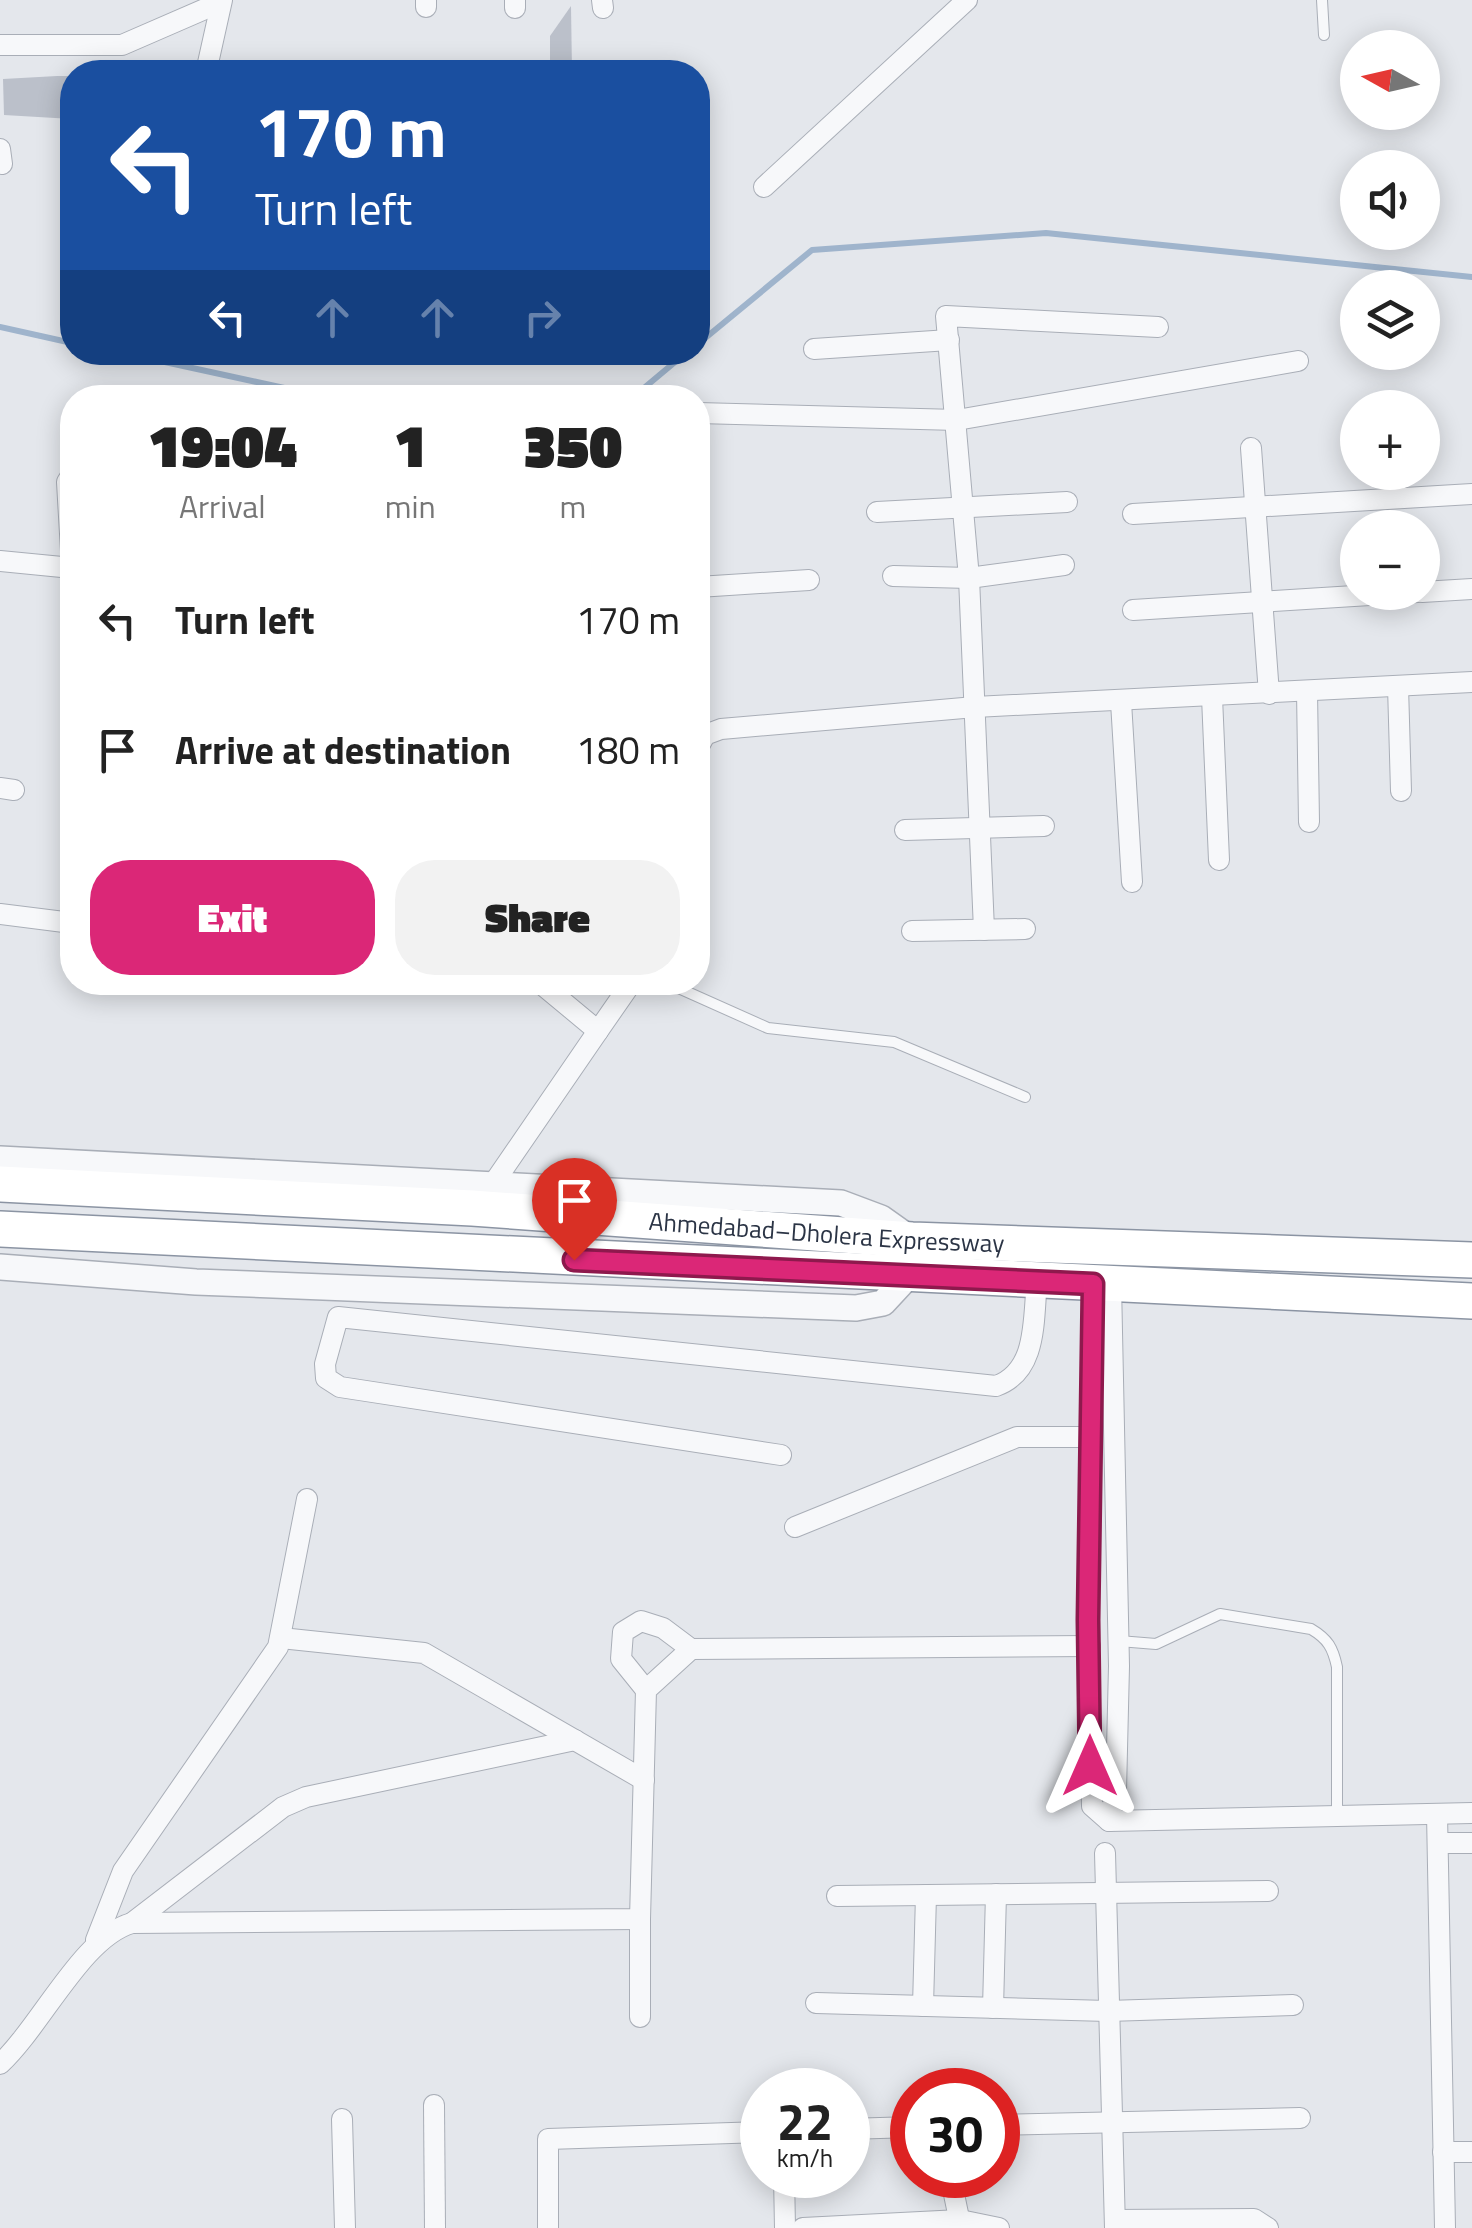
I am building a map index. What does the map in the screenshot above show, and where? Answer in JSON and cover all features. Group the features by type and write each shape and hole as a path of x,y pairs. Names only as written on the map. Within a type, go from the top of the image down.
{"highway":[{"name":"Ahmedabad–Dholera Expressway","path":"0,1184 472,1208 911,1257 1038,1281 1472,1301"},
{"name":"Ahmedabad–Dholera Expressway","path":"0,1229 911,1257 1472,1260"}],"street":[{"path":"764,187 967,0"},
{"path":"0,45 112,46 222,1"},
{"path":"209,60 222,1"},
{"path":"984,930 968,578 946,316 1158,327"},
{"path":"814,349 949,340"},
{"path":"710,413 957,420 1298,361"},
{"path":"1251,448 1269,694"},
{"path":"1133,514 1256,510 1472,494"},
{"path":"877,512 1067,502"},
{"path":"0,560 60,567"},
{"path":"893,576 968,578 1064,565"},
{"path":"710,586 808,580"},
{"path":"1440,590 1472,588"},
{"path":"1133,610 1340,598"},
{"path":"710,733 975,707 1472,682"},
{"path":"1398,686 1400,791"},
{"path":"1307,691 1309,822"},
{"path":"1212,697 1219,860"},
{"path":"1121,702 1132,882"},
{"path":"905,830 1044,826"},
{"path":"0,914 60,922"},
{"path":"912,931 1025,929"},
{"path":"555,995 598,1031"},
{"path":"494,1184 623,995"},
{"path":"0,1159 841,1203 880,1218 911,1257 884,1302 856,1308 196,1282 0,1267"},
{"path":"338,1317 996,1386 1012,1380 1024,1365 1038,1281"},
{"path":"1102,1284 1091,1437 1088,1620 1090,1800 1095,1810 1109,1821 1472,1813"},
{"path":"1102,1284 1119,1666 1116,1791 1109,1821"},
{"path":"342,1286 338,1317 324,1364 326,1378 340,1387 781,1455"},
{"path":"795,1527 1017,1437 1091,1437"},
{"path":"96,1942 123,1870 274,1654 281,1638 307,1498"},
{"path":"1088,1620 1118,1619"},
{"path":"640,2016 646,1690 622,1659 622,1632 640,1621 663,1628 691,1649 1090,1657 1119,1666"},
{"path":"281,1638 424,1653 644,1780"},
{"path":"646,1690 691,1649"},
{"path":"132,1922 262,1821 306,1797 575,1740"},
{"path":"1437,1814 1445,2228"},
{"path":"1438,1843 1472,1843"},
{"path":"1106,1853 1115,2224 1254,2219 1268,2228"},
{"path":"837,1896 1268,1891"},
{"path":"993,2008 996,1894"},
{"path":"924,2006 926,1895"},
{"path":"0,2064 31,2034 96,1942 112,1928 132,1922 640,1919"},
{"path":"816,2003 1108,2010 1292,2005"},
{"path":"434,2105 435,2228"},
{"path":"342,2118 345,2228"},
{"path":"1020,2124 1300,2118"},
{"path":"548,2228 548,2139 740,2133"},
{"path":"1443,2152 1472,2152"},
{"path":"784,2198 785,2228"},
{"path":"955,2198 960,2224"},
{"path":"803,2228 960,2224 1000,2228"}],"lane":[{"path":"1322,0 1324,35"},
{"path":"695,995 768,1028 894,1042 1025,1096"},
{"path":"1118,1640 1156,1644 1220,1614 1311,1629 1324,1636 1334,1649 1337,1667 1337,1815"}],"building":[{"path":"571,6 572,60 550,60 550,36"},
{"path":"60,77 60,118 4,115 3,79"}],"waterway":[{"path":"710,334 812,250 1046,233 1472,277"},
{"path":"0,327 60,340"},
{"path":"179,365 270,385"},
{"path":"648,385 671,365"}],"route":[{"path":"574,1260 1093,1284 1090,1766"}]}
